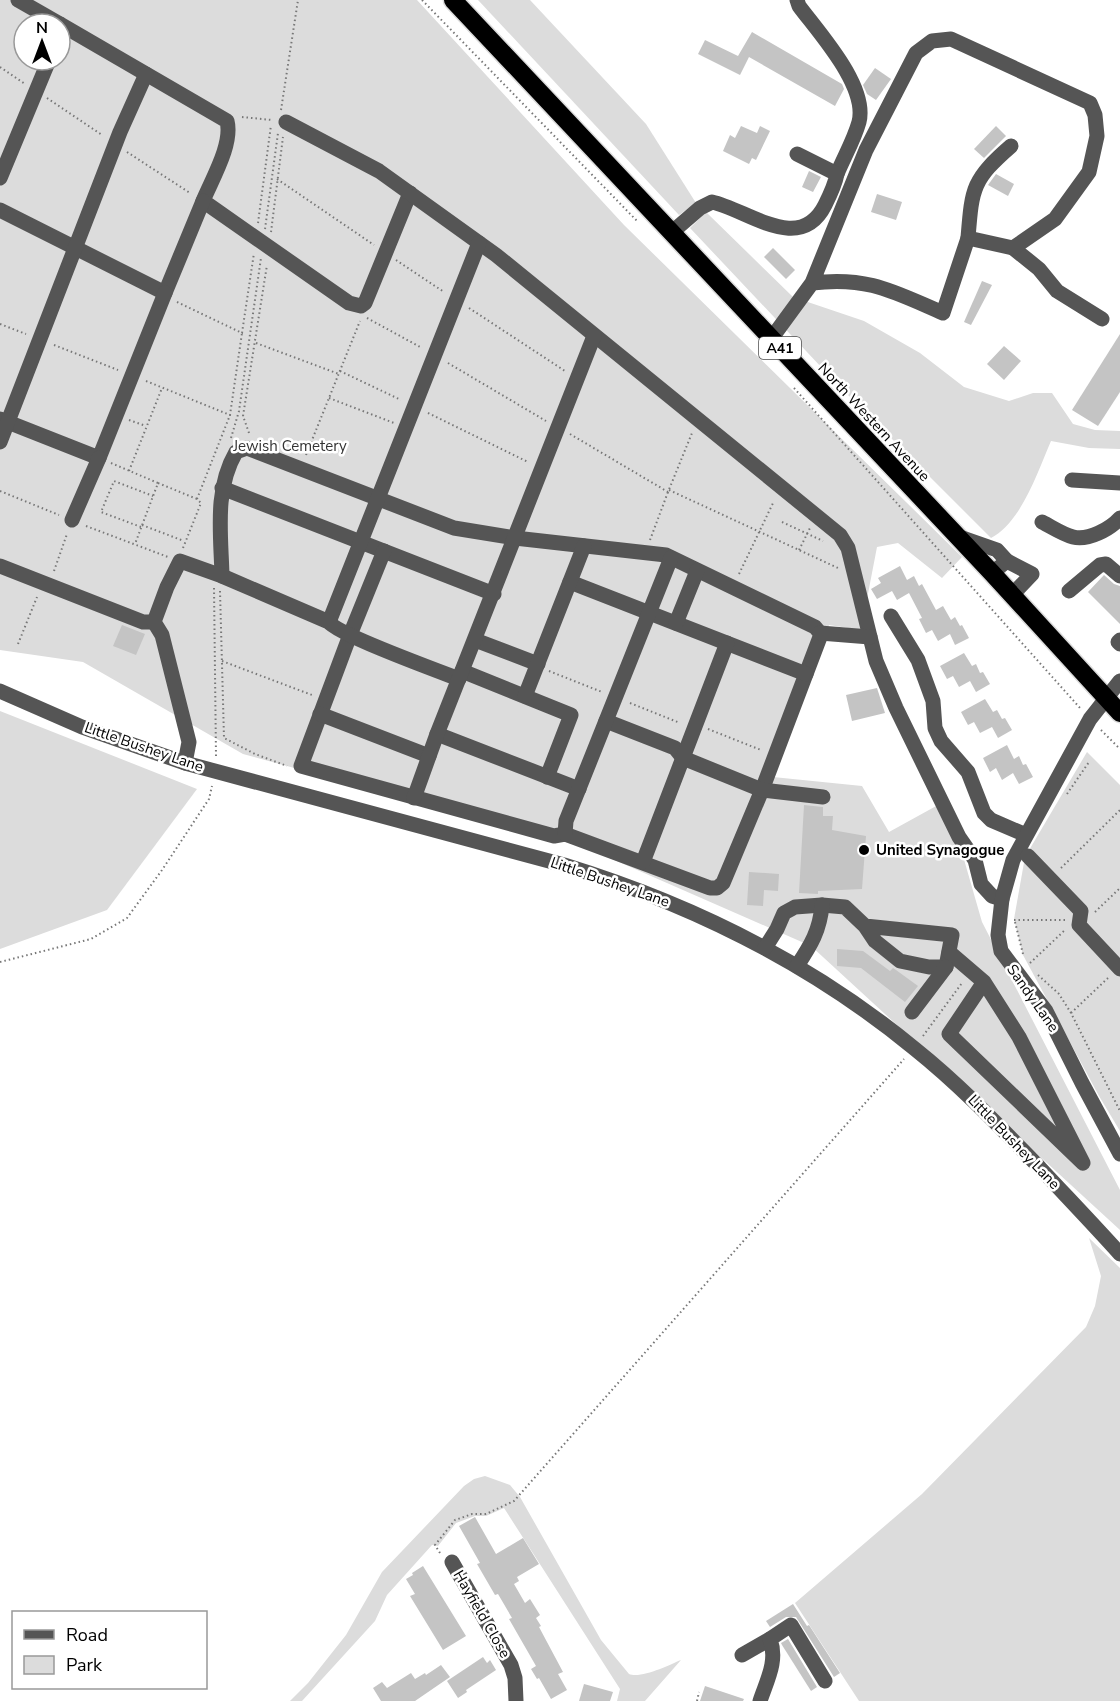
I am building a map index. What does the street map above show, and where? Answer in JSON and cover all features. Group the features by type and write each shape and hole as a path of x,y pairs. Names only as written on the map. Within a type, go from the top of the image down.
{"highway":[{"name":"North Western Avenue","path":"453,0 992,573 1120,713"}],"street":[{"path":"18,0 37,12"},
{"path":"671,233 700,208 712,202 727,205 740,213 780,228 804,227 820,214 835,183 859,121 859,105 849,74 799,6 797,0"},
{"path":"72,33 227,121 230,130 228,142 72,520"},
{"path":"771,339 812,283 866,150 916,53 932,41 951,39 1090,103 1093,109 1097,136 1089,172 1055,219 1013,248"},
{"path":"0,178 44,72"},
{"path":"0,442 4,421 146,74"},
{"path":"282,120 379,171 479,243 840,535 849,553 876,661 896,708 959,837 975,860 981,884 992,896 1002,899"},
{"path":"812,283 849,280 871,284 943,313 968,238 971,201 978,181 987,166 1011,146"},
{"path":"797,154 837,174"},
{"path":"203,201 349,303 361,306 368,297 410,193"},
{"path":"0,210 165,293"},
{"path":"968,238 1013,248 1039,269 1057,291 1102,319"},
{"path":"329,622 479,243"},
{"path":"414,798 437,734 594,336"},
{"path":"4,421 99,458"},
{"path":"217,574 222,488 234,455 244,449 454,528 514,538 666,555 815,627 820,633 870,637"},
{"path":"1072,480 1120,483"},
{"path":"222,488 494,594"},
{"path":"1042,522 1074,537 1092,535 1112,526 1120,518"},
{"path":"957,536 997,550 1007,561 1032,574 1012,595"},
{"path":"525,696 584,546"},
{"path":"384,551 301,766 554,836 565,834 710,888 717,888 723,883 762,790 820,633"},
{"path":"565,834 566,821 670,558"},
{"path":"154,622 180,561 217,574 329,622 332,627 350,635 525,696 572,715 547,777"},
{"path":"992,573 1007,561"},
{"path":"1069,591 1100,564 1106,564 1120,576"},
{"path":"0,566 143,622 154,622"},
{"path":"676,623 697,570"},
{"path":"570,582 806,674"},
{"path":"891,616 918,660 933,701 935,728 941,741 968,772 984,813 991,820 1026,835"},
{"path":"154,622 162,636 189,742 185,763"},
{"path":"475,640 538,664"},
{"path":"643,862 727,643"},
{"name":"Sandy Lane","path":"1120,681 1090,719 1013,860 1002,899 1006,919 998,935 1001,951 1046,1011 1082,1083 1114,1128 1120,1154"},
{"name":"Little Bushey Lane","path":"0,691 82,727 185,763 564,865 608,878 696,913 797,966 837,991 914,1048 971,1098 1120,1254"},
{"path":"323,707 429,756"},
{"path":"606,721 675,748 683,758 762,790 823,797"},
{"path":"437,734 579,789"},
{"path":"1028,856 1081,911 1079,923 1119,968"},
{"path":"765,948 784,913 795,907 822,905 845,907 865,926 875,941 900,961 929,967 947,960 971,971 984,982 1019,1037 1083,1163 949,1034 984,982"},
{"path":"797,966 810,947 820,924 822,905"},
{"path":"865,926 952,935 947,960 912,1012"},
{"name":"Hayfield Close","path":"452,1562 511,1665 515,1678 516,1701"},
{"path":"742,1655 770,1640 791,1625 825,1681"},
{"path":"760,1701 773,1662 774,1651 770,1640"}],"path":[{"path":"244,449 249,431 243,416 256,343 298,0"},
{"path":"422,0 644,228"},
{"path":"0,67 203,201"},
{"path":"229,445 239,411 267,245 277,179 282,120"},
{"path":"277,179 577,379"},
{"path":"300,470 363,315 669,491 855,576"},
{"path":"256,343 340,372 542,468"},
{"path":"790,383 1090,719 1120,749"},
{"path":"129,471 162,388"},
{"path":"329,398 406,427"},
{"path":"116,415 146,426"},
{"path":"197,499 230,415"},
{"path":"645,553 698,419"},
{"path":"0,491 180,561 185,541 201,503 197,499 99,458"},
{"path":"153,496 114,481 101,512 185,541"},
{"path":"135,544 158,483"},
{"path":"734,588 780,487"},
{"path":"799,550 816,516"},
{"path":"18,644 72,520"},
{"path":"782,522 849,553"},
{"path":"217,574 220,588 224,738 255,754 293,768 301,766"},
{"path":"0,962 91,939 127,918 210,799 216,772 214,599 217,574"},
{"path":"222,661 323,707"},
{"path":"696,724 775,755"},
{"path":"1063,801 1089,762"},
{"path":"1050,879 1120,810"},
{"path":"1028,965 1069,926 1091,916 1120,888"},
{"path":"1006,919 1015,911"},
{"path":"1006,919 1079,923"},
{"path":"1006,919 1023,956"},
{"path":"1071,1013 1119,968"},
{"path":"452,1562 443,1560 435,1545 455,1520 472,1514 486,1514 514,1501 914,1048 971,971"},
{"path":"1035,972 1059,994 1071,1013 1120,1111"},
{"path":"697,1701 699,1692"}],"green space":[{"name":"Jewish Cemetery","path":"0,0 417,0 624,225 962,557 942,578 898,543 877,547 861,630 829,625 773,777 862,786 889,832 938,805 963,856 982,922 1120,1190 1120,1230 811,946 587,848 243,754 83,662 0,650"},
{"path":"478,0 530,0 646,124 696,203 679,215"},
{"path":"706,212 793,297 864,321 920,353 964,387 1009,401 1033,393 1052,393 1073,424 1095,430 1120,431 1120,449 1089,448 1051,441 1020,509 1002,531 991,538 839,386 690,228"},
{"path":"0,711 197,789 107,910 0,949"},
{"path":"1087,752 1120,785 1120,1131 1023,955 1014,919 1025,857"},
{"path":"1089,1238 1120,1268 1120,1701 859,1701 795,1603 922,1494 1086,1327 1095,1306 1101,1276"},
{"path":"485,1476 510,1485 520,1497 601,1640 629,1674 648,1673 681,1660 645,1701 617,1701 620,1689 504,1508 486,1516 475,1516 456,1523 438,1546 432,1545 387,1595 375,1621 302,1701 290,1701 308,1683 346,1635 382,1572 464,1486 474,1479"}],"building":[{"path":"752,32 842,84 844,89 835,106 749,57 740,75 698,54 705,40 738,56"},
{"path":"875,68 891,79 876,100 867,94 863,85"},
{"path":"741,126 757,133 760,126 770,131 756,160 752,158 749,164 723,151 730,135 735,138"},
{"path":"996,126 1006,136 984,158 974,149"},
{"path":"809,171 821,177 813,192 802,187"},
{"path":"996,174 1014,184 1008,196 988,185"},
{"path":"877,194 902,202 896,220 871,212"},
{"path":"773,248 795,270 786,279 764,257"},
{"path":"982,281 992,285 971,325 964,322"},
{"path":"1120,334 1120,392 1098,426 1072,410"},
{"path":"1004,346 1021,361 1004,380 987,364"},
{"path":"900,566 907,580 914,576 919,586 922,584 936,610 943,606 951,620 955,617 960,626 962,625 969,638 955,645 950,634 938,641 932,630 926,633 919,619 922,618 909,593 897,600 892,591 877,599 871,589 881,583 878,578"},
{"path":"1104,575 1120,586 1120,624 1088,592"},
{"path":"122,625 145,634 136,655 113,646"},
{"path":"964,653 972,666 976,664 980,673 983,672 990,684 976,692 970,681 959,687 953,676 947,679 940,666"},
{"path":"877,688 885,713 852,721 846,695"},
{"path":"985,699 993,712 997,710 1002,719 1005,718 1012,730 998,738 992,727 980,733 974,722 968,725 961,712"},
{"path":"1007,745 1014,759 1019,756 1033,777 1019,784 1013,773 1002,780 996,768 990,772 983,758"},
{"path":"804,805 823,807 823,816 833,816 832,830 866,836 862,889 818,891 818,894 799,893"},
{"path":"749,872 779,874 778,891 764,890 763,906 747,905"},
{"path":"837,949 863,951 890,971 893,968 918,986 905,1002 861,968 837,966"},
{"path":"475,1517 496,1554 523,1538 539,1564 517,1577 519,1581 514,1584 525,1603 530,1599 540,1615 536,1618 541,1626 539,1627 563,1672 558,1674 567,1690 551,1699 531,1669 536,1666 509,1619 512,1618 477,1564 480,1563 459,1526"},
{"path":"423,1566 466,1636 443,1650 410,1596 415,1594 406,1579"},
{"path":"793,1604 840,1673 834,1677 796,1617 786,1617 770,1627 766,1621"},
{"path":"788,1639 817,1687 811,1691 781,1643"},
{"path":"483,1657 487,1663 490,1660 496,1670 458,1698 447,1681"},
{"path":"441,1665 450,1677 415,1701 381,1701 373,1688 382,1682 387,1688 411,1673 415,1679"},
{"path":"584,1684 613,1692 610,1701 579,1701"},
{"path":"705,1686 744,1699 743,1701 700,1701"}],"place":[{"name":"United Synagogue","path":"864,850"}]}
